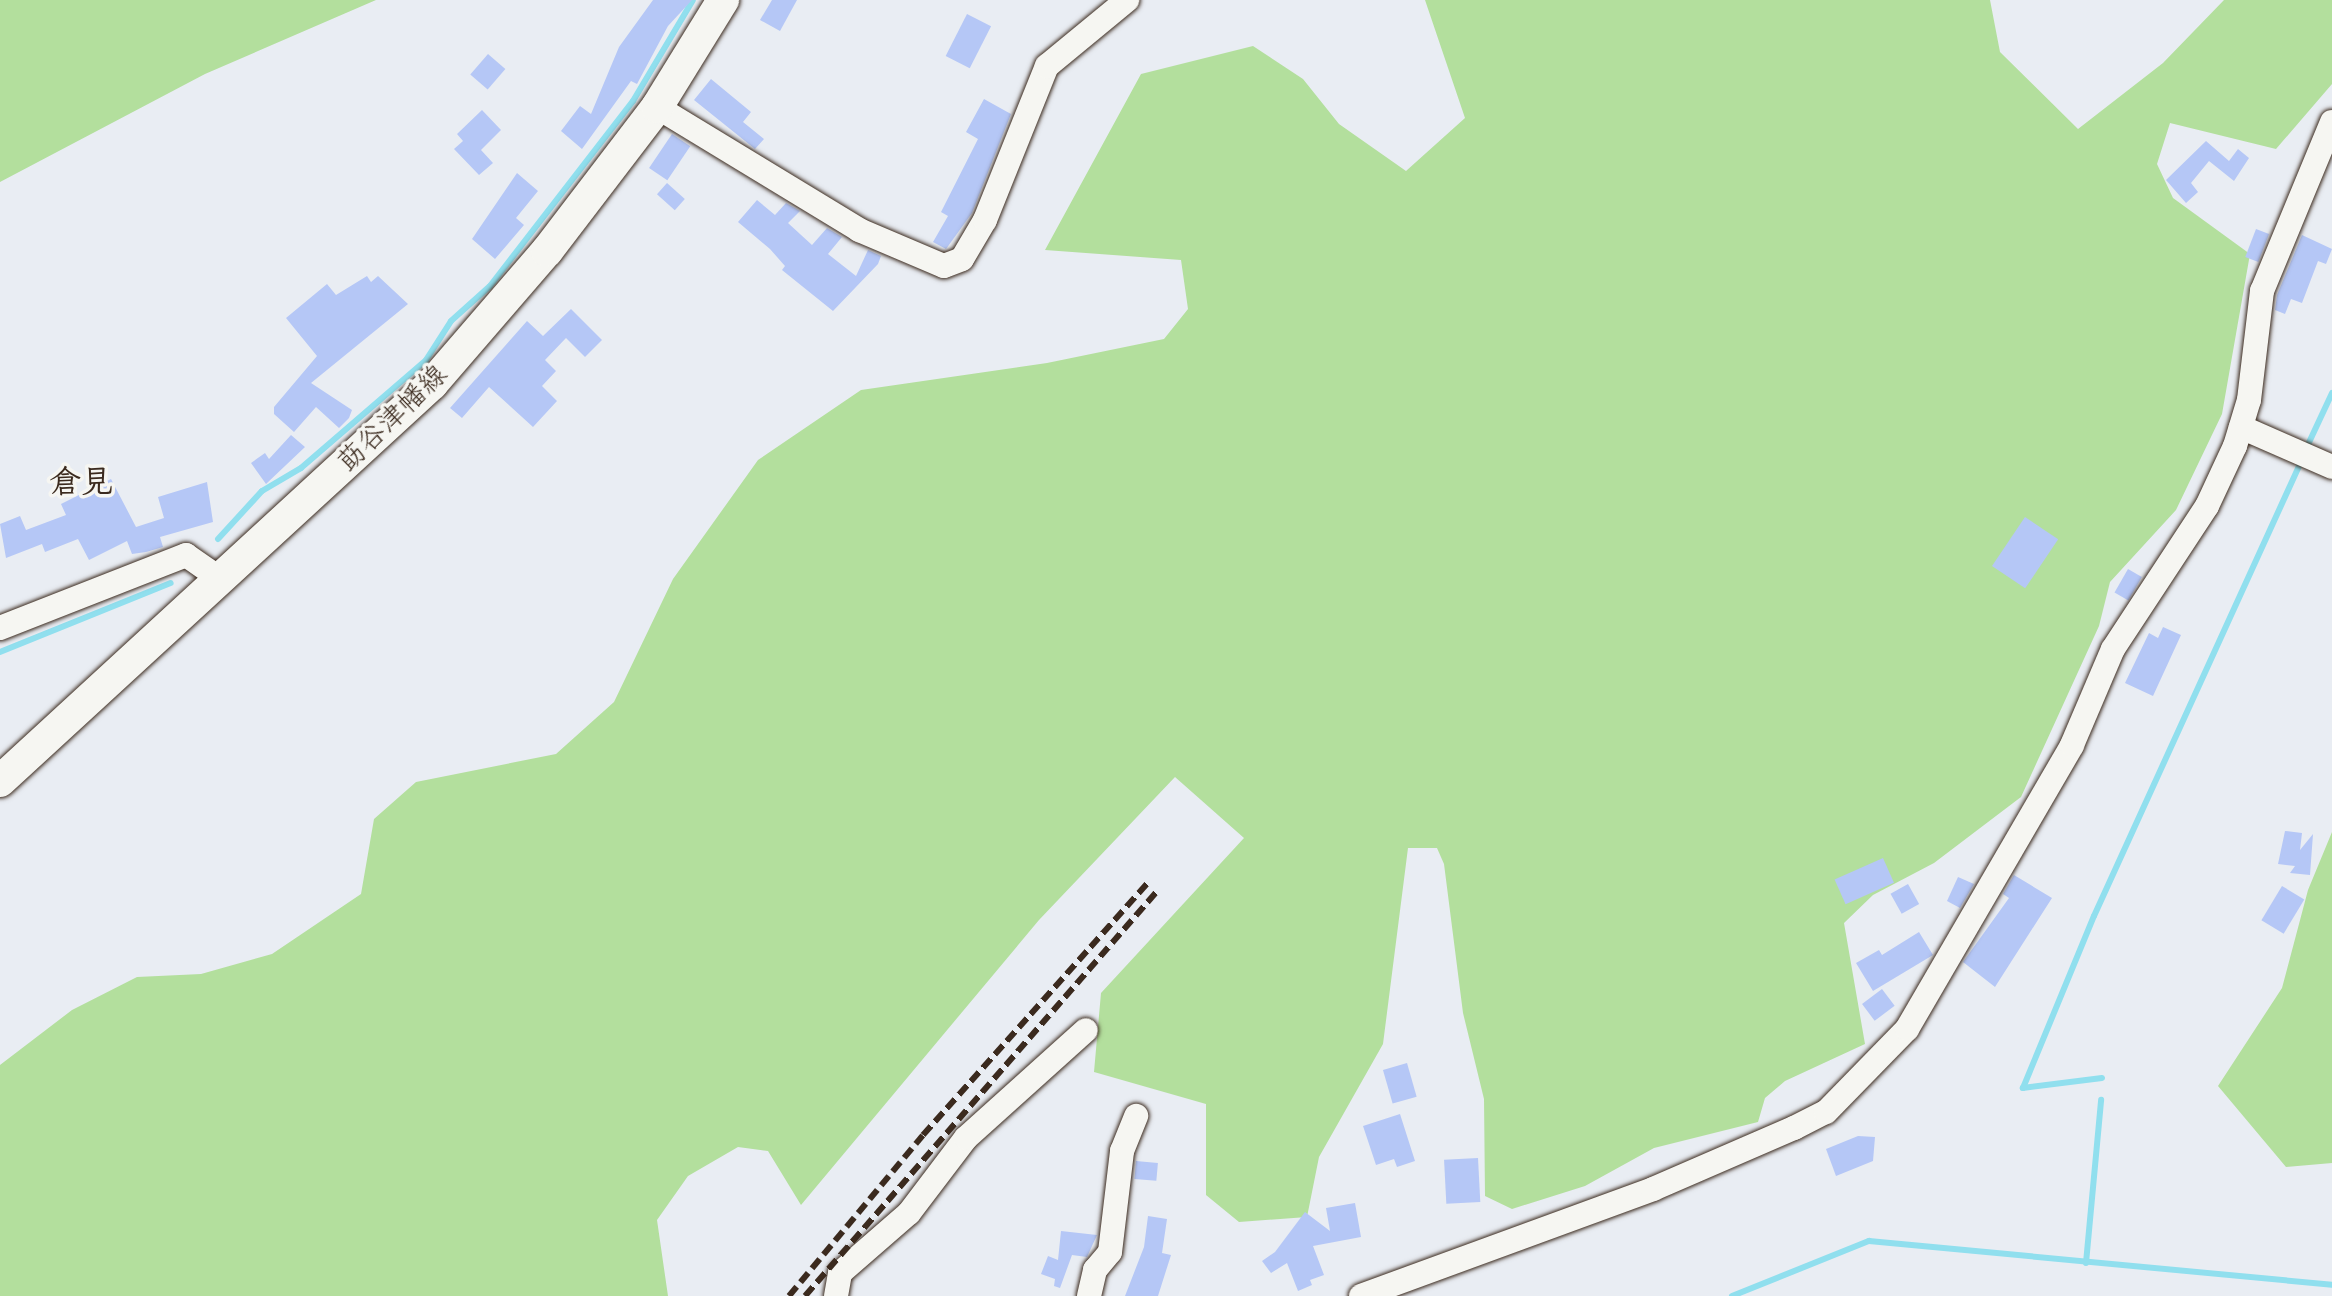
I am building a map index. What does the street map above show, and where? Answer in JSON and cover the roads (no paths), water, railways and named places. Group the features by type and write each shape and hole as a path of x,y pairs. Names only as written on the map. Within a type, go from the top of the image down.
{"main road":[{"name":"莇谷津幡線","path":"0,781 432,384 547,251 657,107 723,0"}],"street":[{"path":"657,107 859,230 944,266 962,259 985,220 1047,66 1127,0"},
{"path":"1361,1296 1653,1189 1826,1112 1907,1029 2072,745 2113,649 2207,506 2241,427 2262,291 2332,122"},
{"path":"2241,427 2324,463"},
{"path":"0,628 186,555 219,578"},
{"path":"836,1296 840,1273 909,1213 966,1138 1086,1030"},
{"path":"1089,1296 1095,1270 1110,1252 1119,1164 1136,1116"}],"waterway":[{"path":"218,539 262,491 301,468 426,360 451,321 490,286 633,101 693,0"},
{"path":"2305,451 2332,393"},
{"path":"2102,1078 2023,1088 2094,916 2301,461"},
{"path":"0,652 171,583"},
{"path":"2086,1263 2101,1100"},
{"path":"1732,1296 1869,1241 2332,1285"}],"railway":[{"path":"789,1296 923,1135 1150,880"},
{"path":"805,1296 1159,889"}],"district":[{"name":"倉見","path":"81,482"}]}
